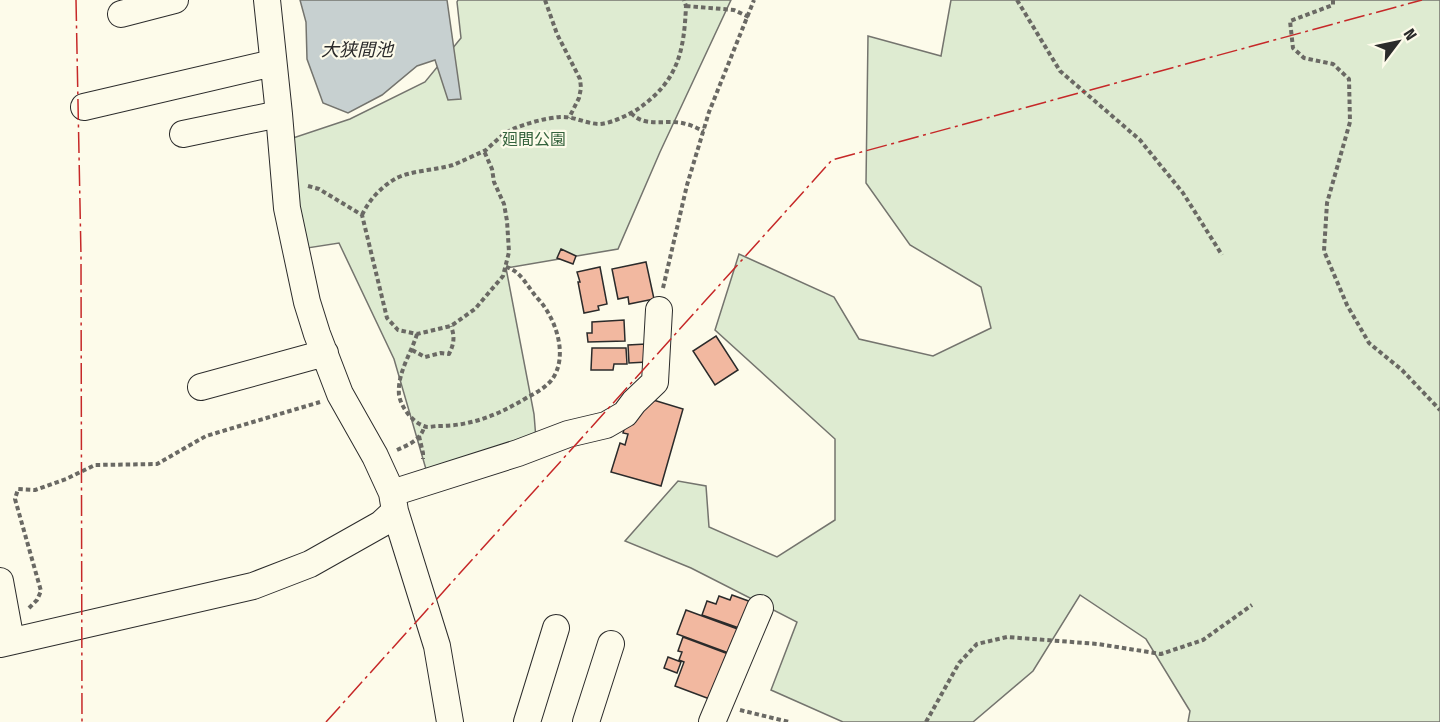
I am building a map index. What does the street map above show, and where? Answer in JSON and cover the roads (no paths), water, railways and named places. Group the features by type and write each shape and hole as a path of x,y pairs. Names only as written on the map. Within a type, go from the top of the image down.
{"street":[{"path":"121,14 176,0"},
{"path":"267,0 287,208 307,302 340,394 375,456 393,502 437,646 450,722"},
{"path":"84,107 273,63"},
{"path":"183,135 279,114"},
{"path":"0,581 6,635 253,586 310,564 381,524 393,502 568,434 606,424 625,414 655,382 659,310"},
{"path":"201,387 325,353"},
{"path":"715,713 760,609"},
{"path":"527,722 556,628"},
{"path":"586,722 611,644"}],"water":[{"name":"大狭間池","path":"300,0 447,0 461,99 448,100 435,60 417,66 382,95 348,113 323,103 307,59 306,22"}],"park label":[{"name":"廻間公園","path":"534,139"}]}
